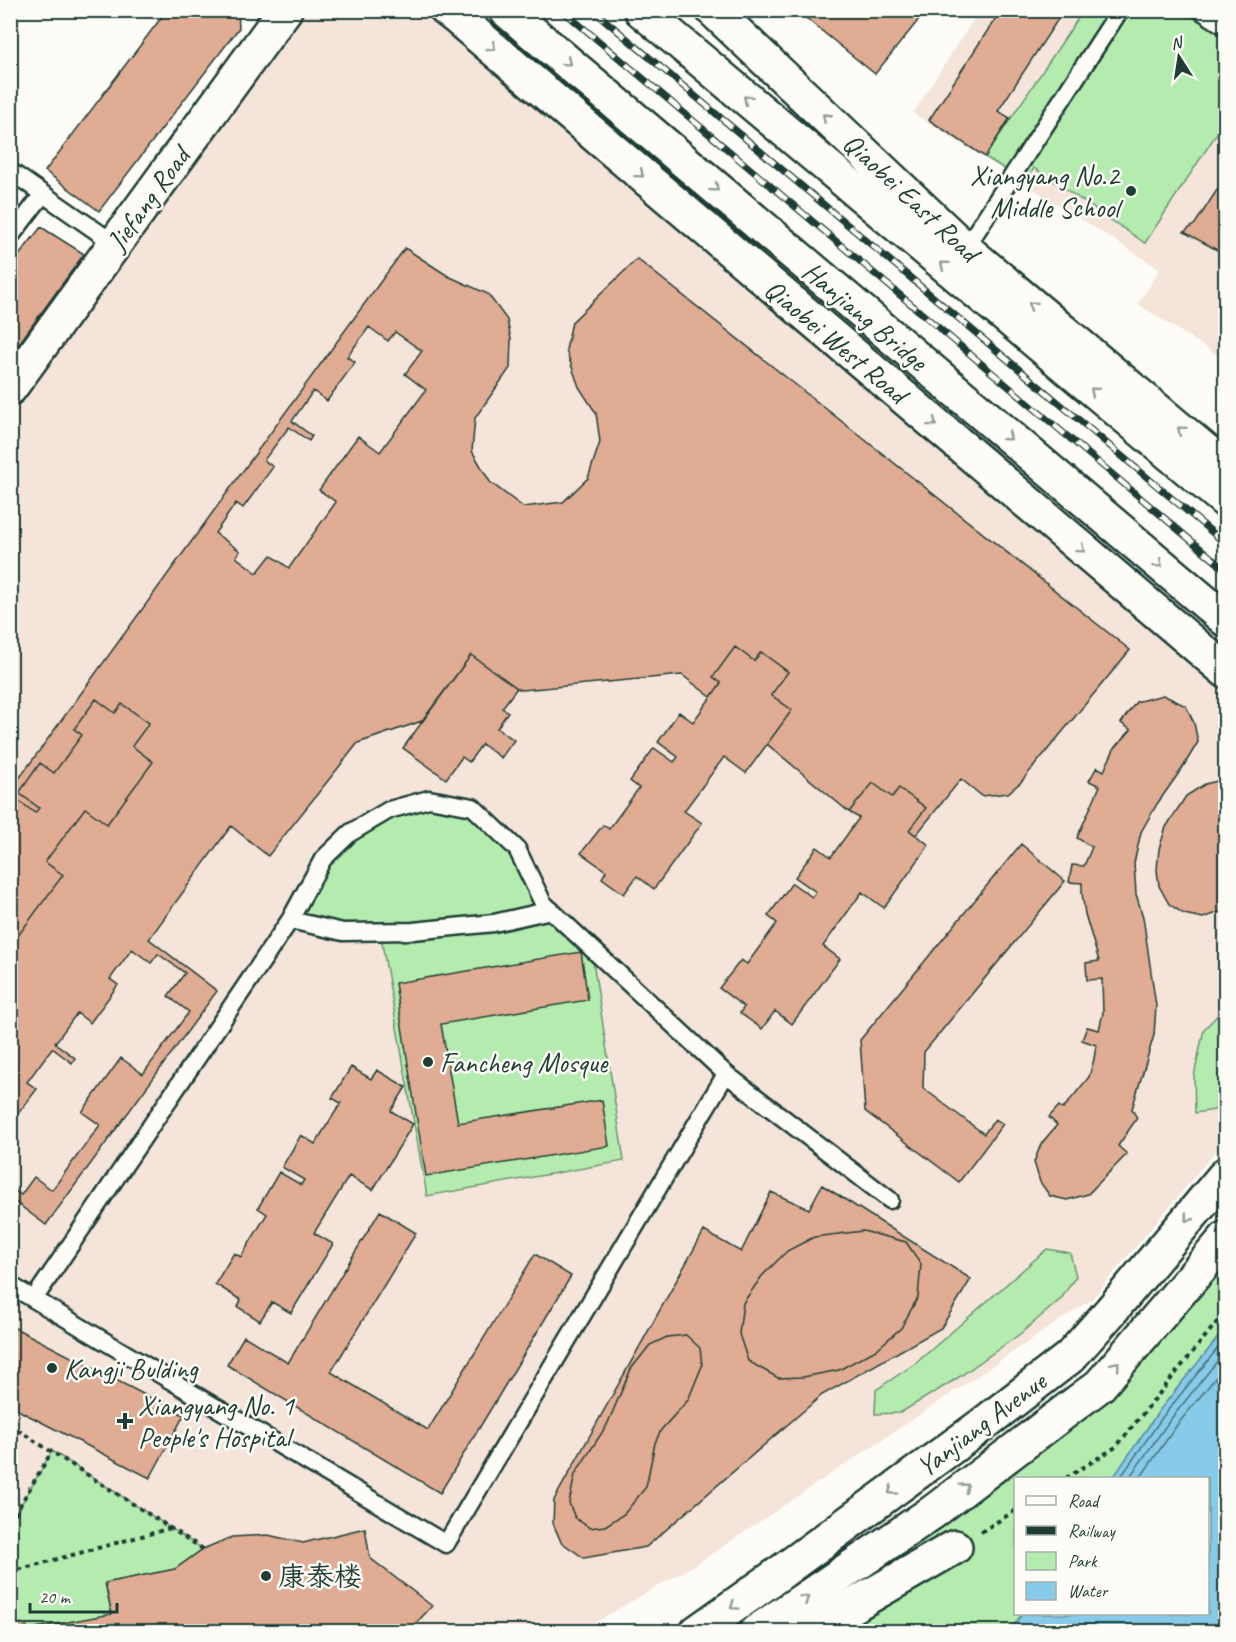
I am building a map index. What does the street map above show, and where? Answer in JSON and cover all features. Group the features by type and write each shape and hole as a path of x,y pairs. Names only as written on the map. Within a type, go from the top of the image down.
{"main road":[{"name":"Jiefang Road","path":"10,387 285,10"},
{"name":"Qiaobei West Road","path":"447,10 1226,671"},
{"name":"Hanjiang Bridge","path":"506,10 1226,620"},
{"path":"641,10 1226,501"},
{"name":"Qiaobei East Road","path":"713,10 966,249 1226,468"},
{"name":"Yanjiang Avenue","path":"697,1632 963,1439 1070,1357 1226,1173"},
{"name":"Yanjiang Avenue","path":"756,1632 933,1512 1100,1385 1226,1238"},
{"path":"807,1632 955,1547"}],"lane":[{"path":"966,249 1120,10"},
{"path":"1200,10 1226,27"},
{"path":"10,171 115,244"},
{"path":"10,237 43,194"},
{"path":"34,1299 290,920 323,859 350,832 389,810 429,799 473,807 517,849 543,903 726,1074 890,1200"},
{"path":"290,920 343,932 413,931 494,923 551,910"},
{"path":"10,1285 446,1544 726,1074"}],"path":[{"path":"1069,1477 1116,1447 1226,1311"},
{"path":"10,1425 203,1549"},
{"path":"10,1522 52,1452"},
{"path":"955,1547 1014,1511"},
{"path":"10,1572 171,1528"}],"shaded area":[{"path":"285,11 447,11 1225,666 1225,1140 1092,1299 698,1563 580,1631 11,1632 11,388"},
{"name":"Xiangyang No.2 Middle School","path":"979,11 1225,11 1225,360 1138,304 1160,269 913,113"}],"green space":[{"path":"1083,11 1186,11 1225,37 1225,121 1145,243 1034,168 1026,182 985,157"},
{"path":"429,799 473,807 517,849 543,903 591,948 624,1161 427,1196 380,932 290,920 350,833"},
{"path":"1225,1008 1225,1100 1214,1110 1195,1113 1194,1076 1204,1029"},
{"path":"1225,1238 1225,1329 1159,1411 1114,1477 1014,1477 1014,1615 1021,1615 1010,1631 756,1632 1100,1385"},
{"path":"1047,1249 1070,1253 1076,1276 1061,1299 1020,1334 956,1379 900,1413 875,1414 876,1390 916,1363"},
{"path":"52,1451 203,1549 175,1569 105,1583 112,1614 30,1629 11,1618 11,1522"}],"water":[{"path":"1225,1329 1225,1631 1010,1631 1021,1615 1209,1615 1209,1477 1114,1477 1159,1411"}],"building":[{"path":"167,10 238,10 239,28 99,211 45,171"},
{"path":"796,10 923,10 925,12 875,74"},
{"path":"1001,10 1064,10 998,111 1010,118 985,157 929,120"},
{"path":"1223,171 1226,173 1226,255 1184,232 1195,224 1219,187"},
{"path":"41,227 84,254 10,356 10,267"},
{"path":"405,248 448,276 488,294 507,320 511,339 510,368 475,418 472,451 490,482 523,507 563,502 588,478 600,442 596,413 579,387 566,350 572,322 637,259 1130,650 1021,782 1008,793 982,796 961,779 916,835 909,830 926,808 899,788 892,797 873,783 849,812 767,744 792,710 771,695 788,672 761,652 754,661 735,647 713,677 721,683 711,697 682,675 522,690 471,655 422,721 358,743 268,856 231,826 149,939 217,991 46,1225 10,1198 10,936 15,940 63,875 45,862 85,808 107,824 153,762 132,746 149,723 122,704 115,713 96,699 74,729 82,735 54,773 40,763 19,793 39,808 35,813 15,798 10,805 10,791"},
{"path":"369,327 388,341 395,332 422,351 405,374 426,390 380,452 358,436 319,490 336,502 289,568 271,555 257,573 236,557 240,551 215,533 236,503 243,508 273,467 264,460 289,427 309,441 312,436 292,421 313,391 327,401 355,362 347,357"},
{"path":"735,647 754,661 761,652 788,672 771,695 792,710 746,773 724,757 684,811 702,823 654,889 637,876 624,894 602,878 606,871 581,853 603,825 609,829 639,788 630,781 654,748 674,762 678,757 658,742 679,712 693,722 721,683 713,677"},
{"path":"471,655 517,688 502,708 508,712 497,728 514,740 501,758 482,744 469,762 462,757 446,779 403,748"},
{"path":"1163,695 1186,706 1194,723 1198,742 1141,832 1134,863 1136,894 1143,917 1156,1006 1154,1035 1132,1109 1137,1118 1118,1146 1127,1154 1088,1194 1067,1200 1050,1196 1040,1182 1034,1162 1041,1144 1057,1125 1049,1117 1059,1106 1063,1109 1089,1077 1096,1045 1082,1040 1087,1027 1099,1030 1103,1013 1102,979 1087,980 1086,963 1099,961 1085,914 1082,883 1069,882 1072,865 1084,866 1092,847 1077,838 1100,786 1089,781 1097,767 1104,771 1114,749 1131,730 1121,723 1136,702"},
{"path":"96,699 115,713 122,704 149,723 132,746 153,762 107,824 85,808 45,862 63,875 15,940 10,936 10,805 15,798 35,813 39,808 19,793 40,763 54,773 82,735 74,729"},
{"path":"1226,779 1226,910 1203,918 1184,914 1169,904 1159,886 1157,870 1159,849 1166,827 1186,796 1205,784"},
{"path":"873,783 892,797 899,788 926,808 909,830 929,845 884,908 862,892 823,946 840,959 792,1024 775,1011 762,1029 740,1013 744,1007 719,988 741,960 747,964 777,923 768,916 792,883 812,897 816,892 795,877 817,847 831,857 859,818 849,812"},
{"path":"1021,844 1065,881 924,1052 923,1088 984,1134 995,1119 1003,1124 959,1182 865,1111 860,1040"},
{"path":"132,949 151,963 158,954 185,973 168,996 189,1012 143,1074 121,1058 82,1112 100,1125 52,1190 34,1177 21,1195 10,1187 10,1124 37,1089 27,1082 52,1048 72,1063 75,1058 55,1043 77,1013 90,1023 118,985 110,979"},
{"name":"Fancheng Mosque","path":"581,952 588,1000 441,1024 458,1123 602,1100 609,1146 426,1176 395,983"},
{"path":"351,1067 371,1079 377,1070 406,1087 391,1111 413,1124 373,1190 349,1176 314,1233 333,1244 291,1313 272,1302 260,1321 238,1307 241,1300 215,1284 234,1253 241,1257 267,1214 258,1208 279,1172 301,1185 304,1180 282,1167 301,1135 315,1144 341,1103 332,1098"},
{"path":"822,1185 971,1279 941,1328 822,1395 646,1547 584,1558 561,1542 553,1523 554,1500 704,1231 741,1252 771,1192 809,1209","holes":["863,1231 906,1242 921,1264 918,1297 901,1328 876,1350 839,1370 803,1377 778,1378 748,1361 739,1334 743,1303 762,1276 787,1251 814,1237","686,1335 700,1348 702,1366 688,1400 661,1430 655,1443 646,1487 624,1514 605,1526 590,1528 575,1518 569,1503 575,1474 607,1425 631,1369 650,1345 667,1337"]},
{"path":"380,1211 416,1233 331,1372 428,1430 535,1254 571,1276 440,1493 227,1365 244,1336 288,1363"},
{"path":"863,1231 906,1242 921,1264 918,1297 901,1328 876,1350 839,1370 803,1377 778,1378 748,1361 739,1334 743,1303 762,1276 787,1251 814,1237"},
{"name":"Kangji Bulding","path":"13,1327 184,1415 150,1478 10,1406 10,1331"},
{"path":"686,1335 700,1348 702,1366 688,1400 661,1430 655,1443 646,1487 624,1514 605,1526 590,1528 575,1518 569,1503 575,1474 607,1425 631,1369 650,1345 667,1337"},
{"name":"康泰楼","path":"365,1528 370,1558 432,1606 408,1632 10,1632 10,1618 30,1629 112,1614 105,1583 175,1569 203,1549 232,1537 268,1535 303,1543"}],"railway":[{"path":"562,10 1226,570"},
{"path":"593,10 1226,544"}],"place":[{"name":"Xiangyang No.2 Middle School","path":"1131,191"},
{"name":"Fancheng Mosque","path":"428,1062"},
{"name":"Kangji Bulding","path":"52,1368"},
{"name":"Xiangyang No. 1 People's Hospital","path":"125,1421"},
{"name":"康泰楼","path":"266,1576"}]}
